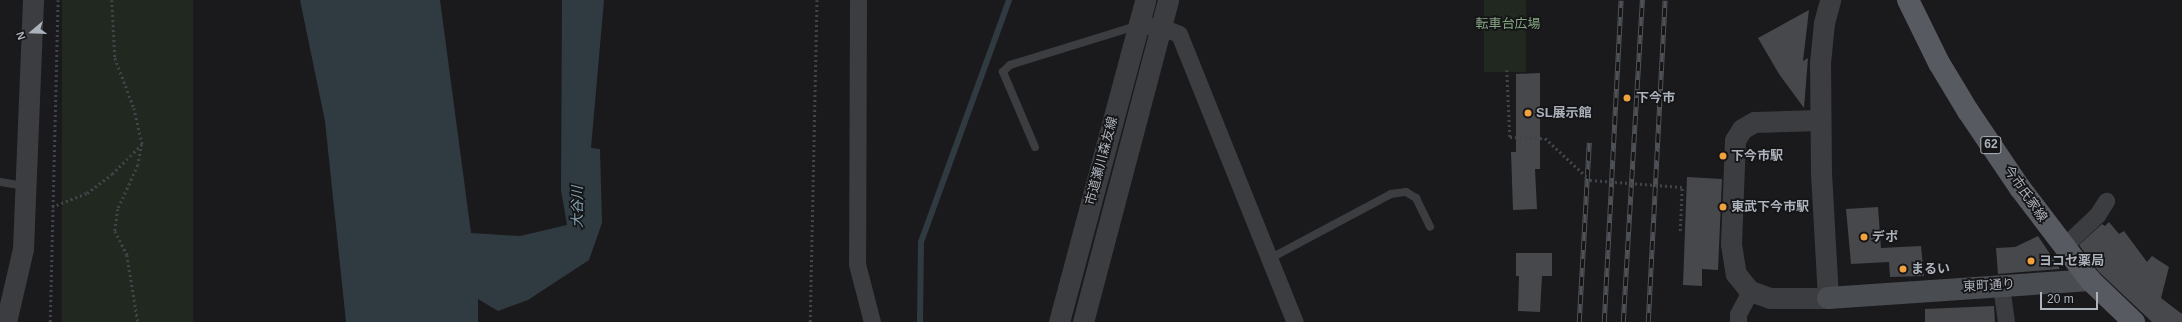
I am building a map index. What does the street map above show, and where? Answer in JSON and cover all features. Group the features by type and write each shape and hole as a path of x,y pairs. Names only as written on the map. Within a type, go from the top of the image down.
{"main road":[{"name":"今市氏家線","path":"1908,0 1939,63 1968,112 2063,247 2090,280"},
{"name":"東町通り","path":"1828,298 2090,280"},
{"name":"62","path":"2090,280 2134,322"}],"street":[{"path":"6,322 24,249 33,0"},
{"path":"858,0 857,264 872,322"},
{"name":"市道瀬川森友線","path":"1059,322 1145,0"},
{"name":"市道瀬川森友線","path":"1083,322 1168,0"},
{"path":"1820,120 1754,122 1742,129 1735,140 1731,244 1736,274 1750,291 1770,298 1828,298 1820,120 1820,63 1824,23 1830,0"},
{"path":"1139,25 1161,27 1179,34 1271,258 1294,322"},
{"path":"2063,247 2097,215 2106,201"},
{"path":"2002,286 2006,322"},
{"path":"1738,322 1738,314 1750,291"}],"lane":[{"path":"1035,147 1004,72 1010,65 1139,25"},
{"path":"0,182 26,186"},
{"path":"1271,258 1391,194 1406,192 1416,198 1430,227"}],"path":[{"path":"50,322 58,0"},
{"path":"112,0 115,58 134,108 142,144 138,165 118,209 115,231 126,255 138,322"},
{"path":"810,322 817,0"},
{"path":"1507,70 1510,137 1545,138 1590,180 1682,187 1680,231"},
{"path":"52,207 87,193 112,174 142,144"}],"green space":[{"path":"62,0 193,0 193,322 62,322"},
{"name":"転車台広場","path":"1484,0 1526,0 1526,72 1484,72"}],"water":[{"name":"大谷川","path":"300,0 440,0 471,233 520,236 567,225 561,190 562,0 604,0 591,148 600,149 602,223 589,260 528,300 498,311 478,299 478,322 346,322 325,121"}],"building":[{"path":"1809,10 1803,61 1808,58 1804,108 1779,74 1758,38"},
{"name":"SL展示館","path":"1540,73 1540,169 1535,169 1537,209 1513,210 1511,152 1516,152 1516,74"},
{"path":"1687,177 1722,179 1718,270 1702,269 1702,286 1683,285"},
{"path":"1878,207 1881,248 1921,246 1924,276 1890,277 1889,262 1851,264 1846,209"},
{"path":"2109,222 2119,234 2124,231 2147,262 2152,256 2169,267 2161,298 2182,314 2182,322 2152,322 2099,272 2079,245 2102,224 2105,226"},
{"path":"2038,236 2060,269 1998,274 1996,248 2015,247"},
{"path":"1516,253 1552,253 1552,276 1542,276 1540,312 1518,311 1519,276 1516,276"},
{"path":"1994,306 1995,322 1925,322 1925,309"}],"waterway":[{"path":"920,322 921,242 1009,0"}],"railway":[{"path":"1604,322 1621,0"},
{"path":"1623,322 1642,0"},
{"path":"1648,322 1665,0"},
{"path":"1579,322 1589,142"}],"place":[{"name":"下今市","path":"1627,98"},
{"name":"SL展示館","path":"1528,113"},
{"name":"下今市駅","path":"1723,156"},
{"name":"東武下今市駅","path":"1723,207"},
{"name":"デポ","path":"1864,237"},
{"name":"ヨコセ薬局","path":"2031,261"},
{"name":"まるい","path":"1903,269"}]}
